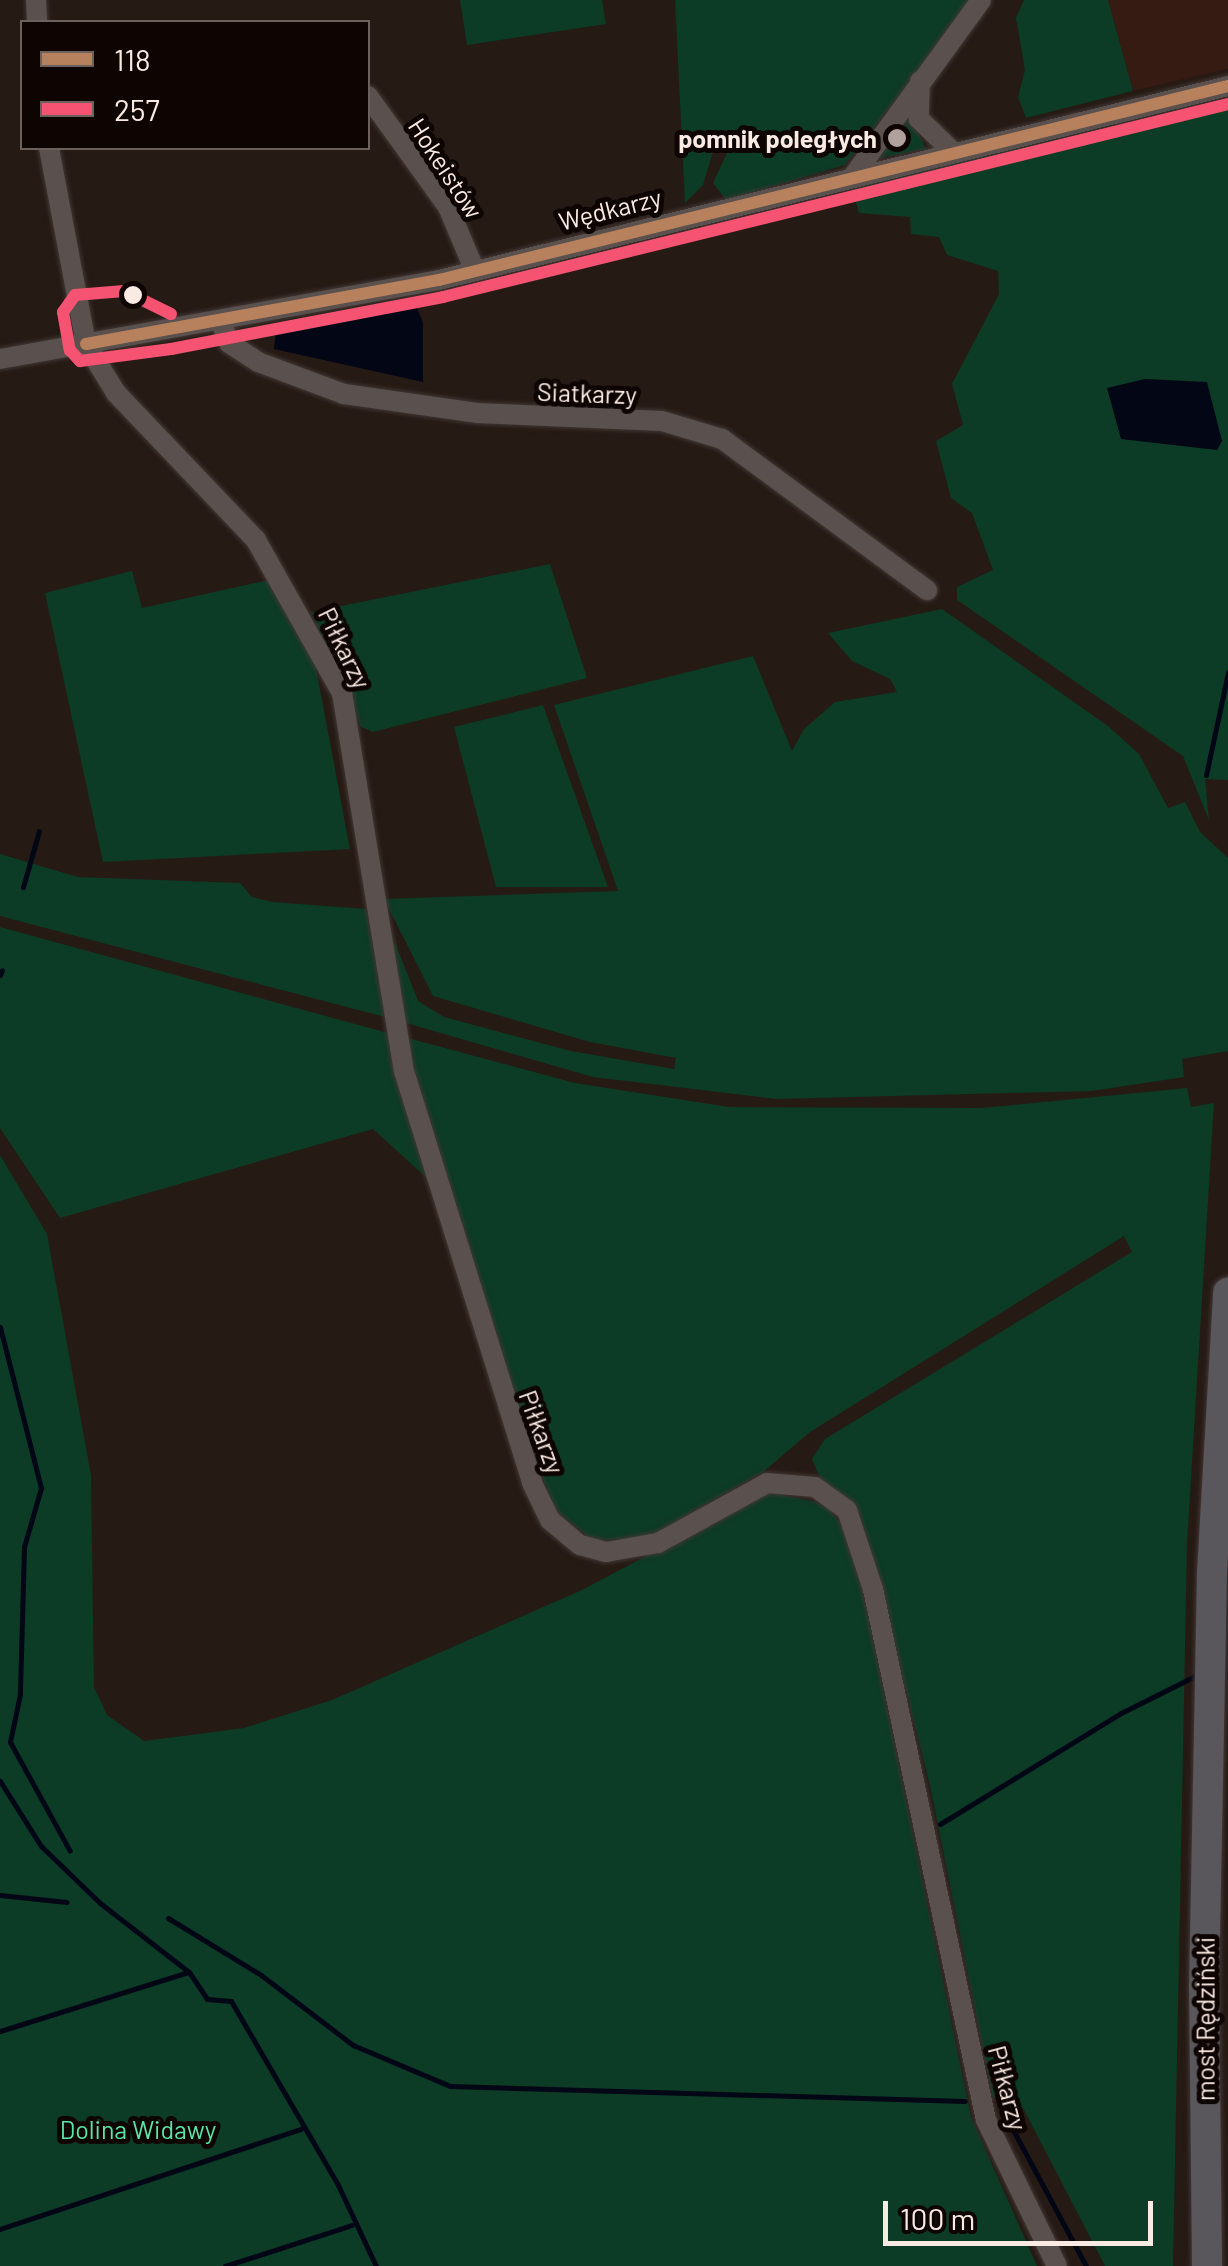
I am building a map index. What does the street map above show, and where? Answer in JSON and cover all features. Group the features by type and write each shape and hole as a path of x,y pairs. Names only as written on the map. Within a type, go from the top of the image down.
{"highway":[{"name":"most Rędziński","path":"1206,2266 1211,1592 1228,1292"}],"street":[{"path":"854,175 920,79 982,0"},
{"path":"920,79 920,119 952,151"},
{"name":"Wędkarzy","path":"0,359 221,322 475,271 1228,86"},
{"name":"Hokeistów","path":"370,99 448,208 475,271"},
{"path":"49,150 86,344"},
{"name":"Siatkarzy","path":"221,322 229,342 258,362 344,394 478,413 662,421 722,439 927,590"},
{"name":"Piłkarzy","path":"86,344 116,394 256,540 334,671 356,744 374,908 404,1071 504,1402 550,1520 580,1545 631,1552 767,1483 792,1480 831,1496 853,1521 873,1589 986,2120 1057,2266"}],"shaded area":[{"path":"1108,0 1228,0 1228,69 1133,91"},
{"path":"404,306 417,308 423,323 423,382 274,349 276,331"},
{"path":"1145,379 1207,382 1222,441 1217,450 1121,439 1107,388"}],"green space":[{"path":"460,0 602,0 606,24 467,45"},
{"path":"675,0 973,0 845,165 726,200 713,183 732,142 715,145 703,185 685,203"},
{"path":"1024,0 1108,0 1133,91 1026,118 1018,97 1025,70 1016,18"},
{"path":"1228,100 1228,780 1205,779 1209,820 1183,756 957,600 957,587 993,570 972,513 951,498 936,441 963,425 952,384 999,294 998,271 947,255 939,237 911,234 910,217 859,213 852,187"},
{"path":"908,112 926,149 875,159"},
{"path":"550,564 587,678 373,732 361,727 311,612"},
{"path":"132,571 142,608 273,579 315,663 350,849 103,862 45,593"},
{"path":"942,609 1108,726 1139,754 1168,808 1185,802 1200,832 1228,858 1228,1051 1182,1059 1184,1077 1092,1091 776,1099 593,1077 399,1021 391,932 418,1001 444,1017 571,1051 674,1069 676,1058 590,1042 433,996 384,899 618,891 554,705 753,656 792,751 804,729 835,702 897,692 890,679 852,661 828,633"},
{"path":"543,705 608,887 496,887 454,727"},
{"path":"0,854 78,877 240,883 252,897 272,902 366,909 385,1017 0,916"},
{"path":"0,927 388,1033 428,1179 373,1129 60,1218 0,1128"},
{"path":"404,1037 575,1083 729,1107 982,1108 1187,1088 1191,1107 1214,1103 1187,1544 1173,2266 1105,2266 1023,2108 1008,2098 993,2098 930,1786 871,1550 860,1515 821,1480 812,1459 825,1439 1132,1252 1124,1236 810,1432 763,1472 648,1537 594,1541 556,1511 539,1470"},
{"name":"Dolina Widawy","path":"0,1155 47,1234 91,1475 94,1687 107,1715 144,1741 244,1728 332,1700 582,1590 767,1492 826,1504 847,1533 859,1573 971,2117 1037,2266 0,2266"}],"waterway":[{"path":"1206,775 1228,672"},
{"path":"23,887 39,831"},
{"path":"0,975 2,970"},
{"path":"0,1327 41,1488 24,1547 20,1694 10,1742 70,1851"},
{"path":"940,1824 1121,1713 1201,1673"},
{"path":"0,1781 41,1846 100,1903 189,1972 207,1999 231,2001 338,2185 376,2266"},
{"path":"0,1895 67,1902"},
{"path":"168,1918 261,1975 353,2045 450,2086 965,2101"},
{"path":"0,2031 188,1972"},
{"path":"1004,2113 1086,2266"},
{"path":"0,2229 301,2129"},
{"path":"225,2266 352,2225"}],"transit line":[{"name":"118","path":"86,344 439,280 1228,86"},
{"name":"257","path":"171,314 124,291 75,295 63,312 70,350 80,361 171,349 443,297 1228,104"}],"place":[{"name":"pomnik poległych","path":"897,138"}]}
